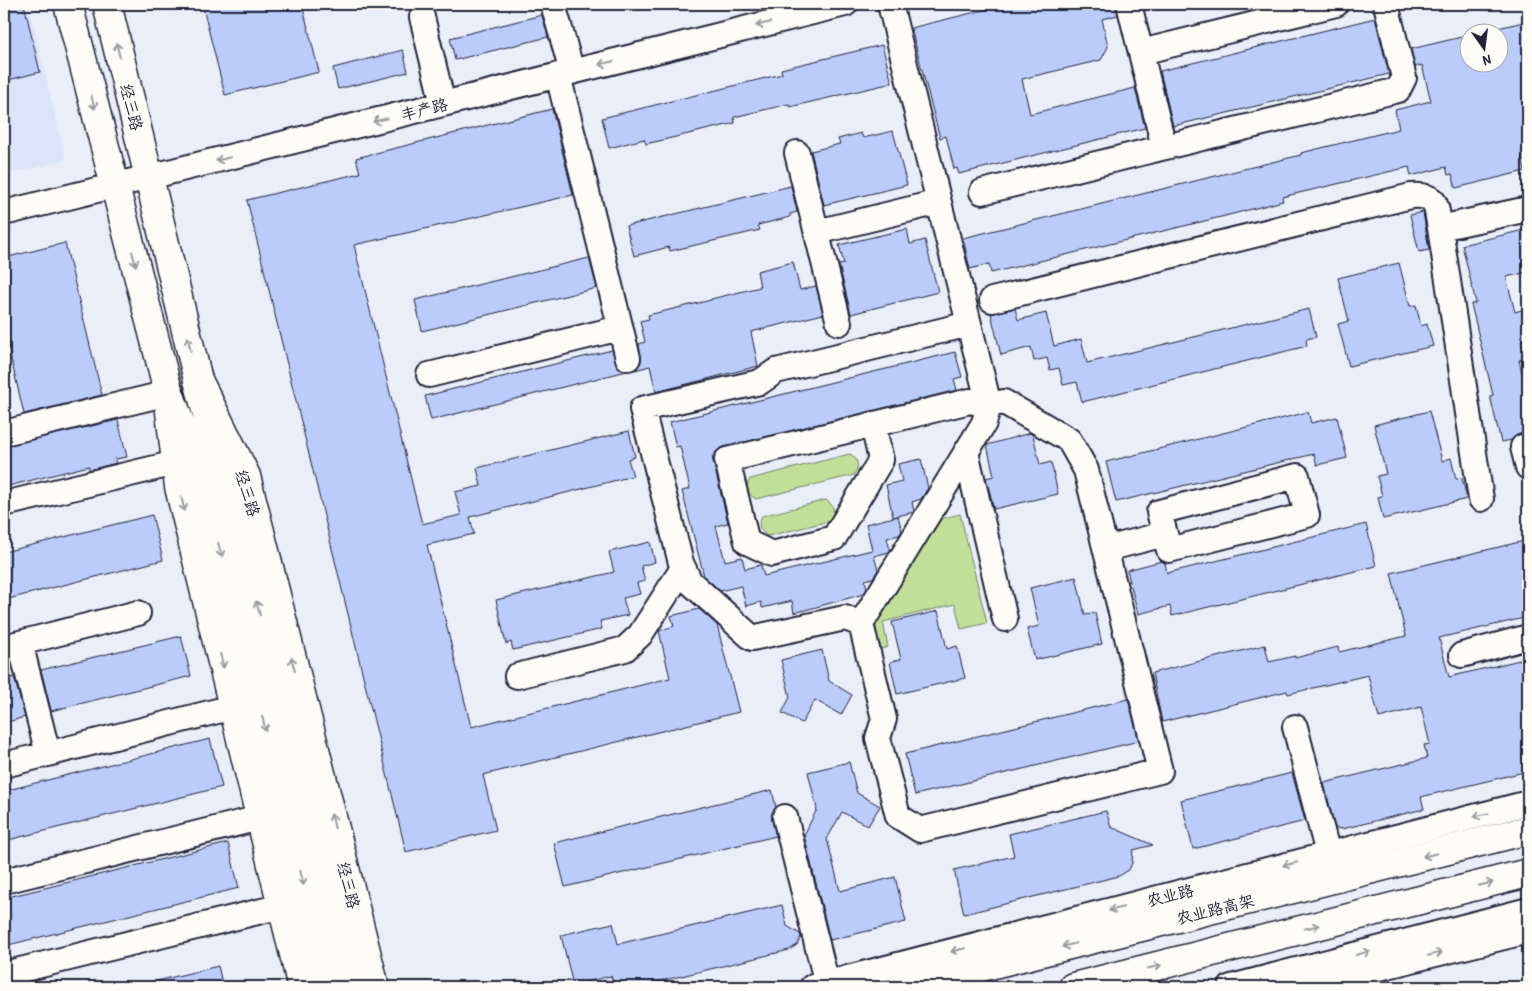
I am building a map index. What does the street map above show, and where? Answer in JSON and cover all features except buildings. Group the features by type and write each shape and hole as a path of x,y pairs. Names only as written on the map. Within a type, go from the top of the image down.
{"main road":[{"path":"68,4 168,390 203,484 330,987"},
{"name":"经三路","path":"107,4 198,380 246,476 375,987"},
{"path":"198,380 286,813 282,906 302,987"},
{"path":"168,390 179,487 233,707 286,813 359,987"},
{"name":"农业路高架","path":"902,987 1528,830"},
{"path":"1073,987 1528,873"}],"street":[{"path":"553,4 565,73 628,358"},
{"name":"丰产路","path":"4,213 845,4"},
{"path":"872,425 881,460 834,538 772,554 747,542 727,460 970,401 988,405 1004,402 1069,440 1086,470 1160,771 920,830 898,816 878,738 884,719 861,624 984,423 988,405 890,4"},
{"path":"1129,4 1164,147"},
{"path":"1141,52 1336,4"},
{"path":"982,192 1398,90 1404,78 1386,4"},
{"path":"422,17 443,104"},
{"path":"797,153 839,323"},
{"path":"992,300 1411,196 1424,195 1430,197 1435,204 1440,228 1481,499"},
{"path":"817,232 939,202"},
{"path":"1440,228 1528,209"},
{"path":"861,624 846,618 752,638 690,582 681,563 642,409 760,382 776,371 968,324"},
{"path":"429,375 620,328"},
{"path":"4,432 168,390"},
{"path":"966,452 1005,619"},
{"path":"4,504 176,463"},
{"path":"1297,476 1307,515 1169,550 1165,534 1159,512 1297,476"},
{"path":"1106,549 1165,534"},
{"path":"517,676 626,649 640,635 684,568"},
{"path":"48,754 12,645 138,613"},
{"path":"1462,655 1528,637"},
{"path":"4,765 233,707"},
{"path":"1295,727 1328,854"},
{"name":"农业路","path":"819,985 1528,802"},
{"path":"4,881 286,813"},
{"path":"785,817 819,985"},
{"path":"4,974 282,906"},
{"path":"1231,987 1528,910"},
{"path":"1303,987 1528,931"}],"shaded area":[{"path":"4,4 28,4 66,160 4,175"}],"green space":[{"path":"850,454 857,463 854,475 756,499 748,490 750,479"},
{"path":"826,500 833,509 830,521 768,536 760,527 762,516"},
{"path":"960,514 987,623 961,629 955,604 883,622 888,647 881,649 875,624 940,519"}]}
